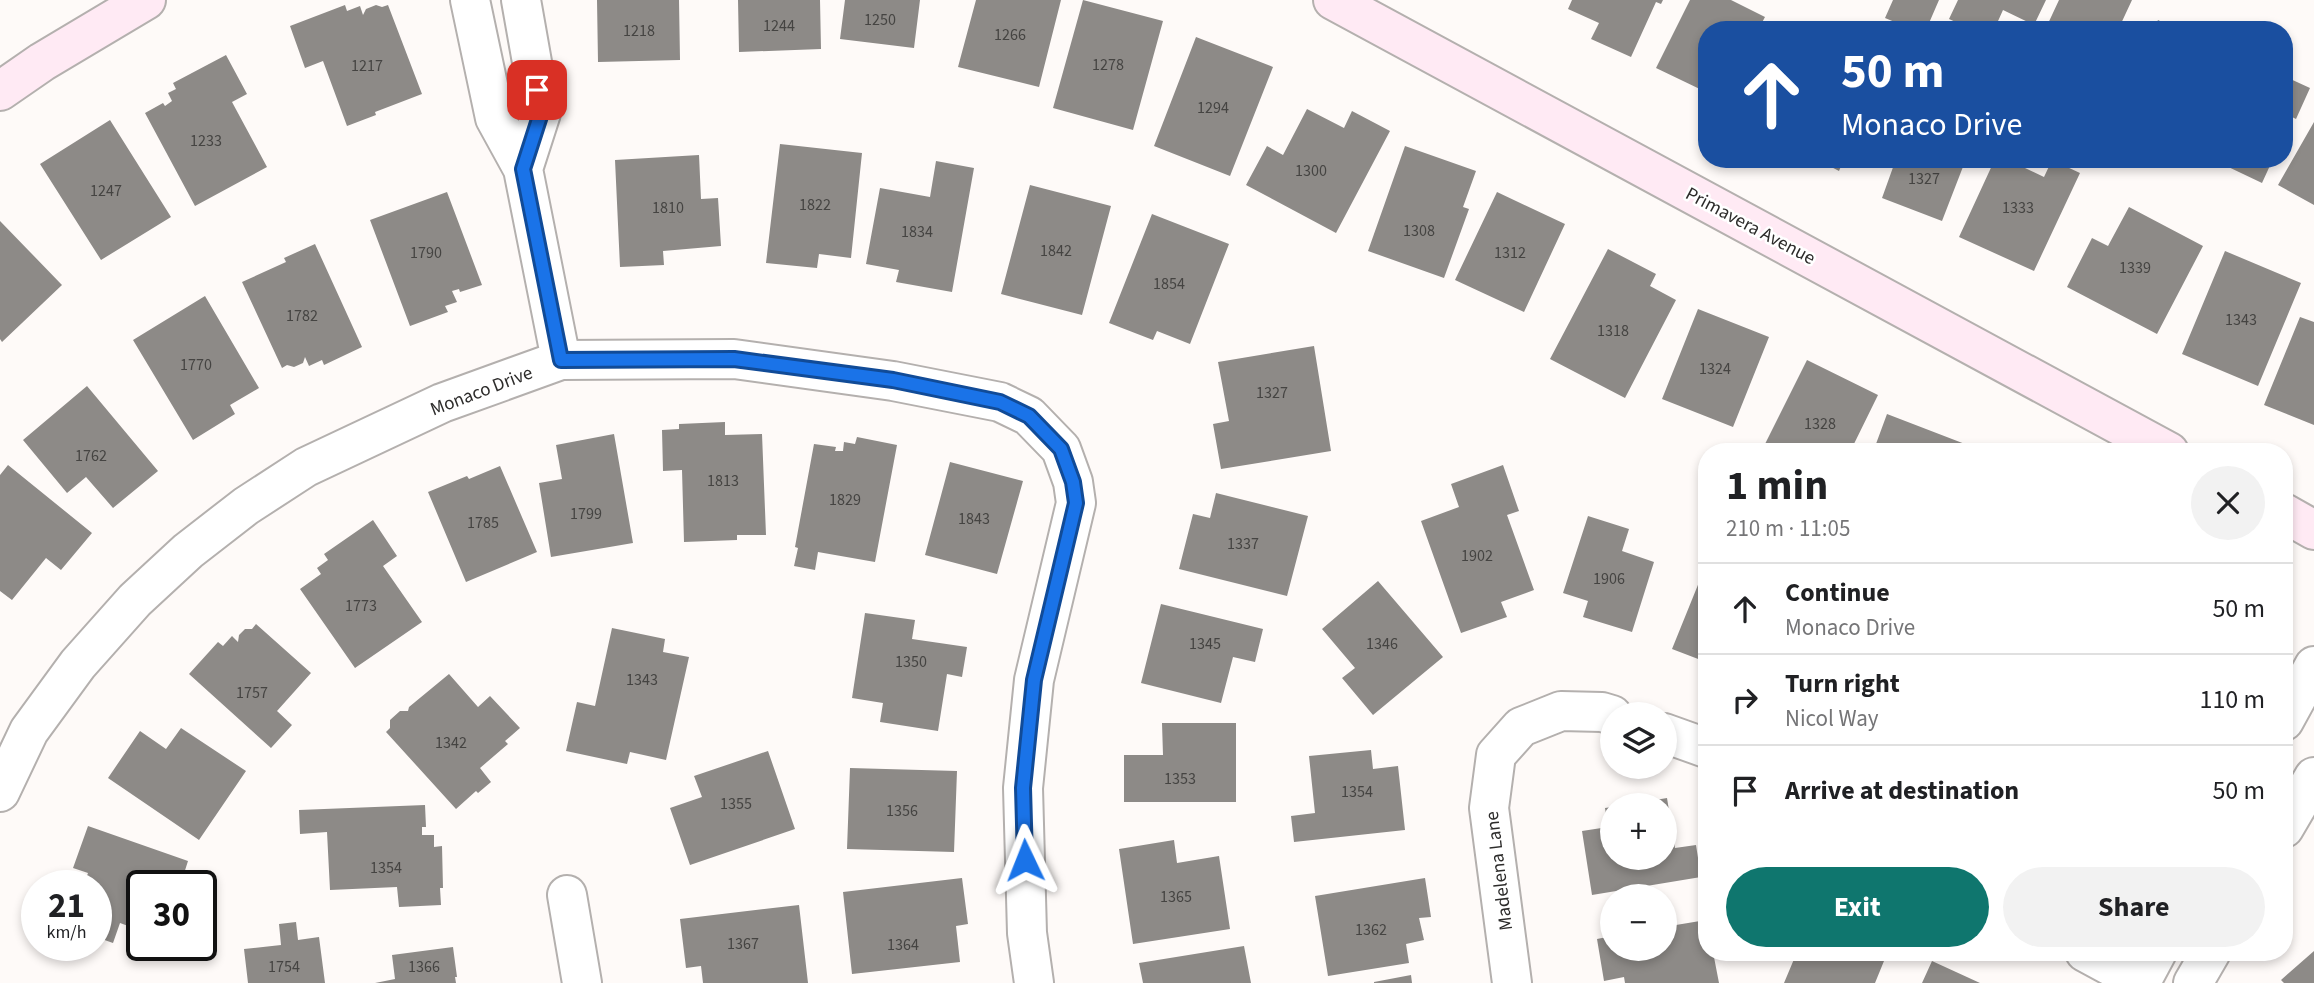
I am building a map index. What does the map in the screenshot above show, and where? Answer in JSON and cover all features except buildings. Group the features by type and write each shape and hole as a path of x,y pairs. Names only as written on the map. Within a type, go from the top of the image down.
{"street":[{"path":"0,91 42,62 146,0"},
{"path":"470,0 495,118 523,169 561,360"},
{"path":"521,0 541,113 523,169"},
{"name":"Primavera Avenue","path":"1333,0 2152,443"},
{"name":"Monaco Drive","path":"0,792 29,731 79,664 135,600 188,551 246,506 306,467 442,403 561,360 734,359 893,380 1000,402 1029,416 1061,449 1073,482 1076,503 1034,680 1023,788 1027,933 1034,983"},
{"path":"2293,518 2314,530"},
{"path":"2293,704 2314,666"},
{"name":"Madelena Lane","path":"1512,983 1489,808 1496,755 1521,727 1561,711 1600,712"},
{"path":"1677,738 1698,745"},
{"path":"2293,812 2314,776"},
{"path":"567,895 582,983"},
{"path":"2113,961 2147,972"},
{"path":"2193,983 2206,961"}],"route":[{"path":"537,90 541,113 523,169 561,360 734,359 893,380 1000,402 1029,416 1061,449 1073,482 1076,503 1034,680 1023,788 1025,860"}]}
